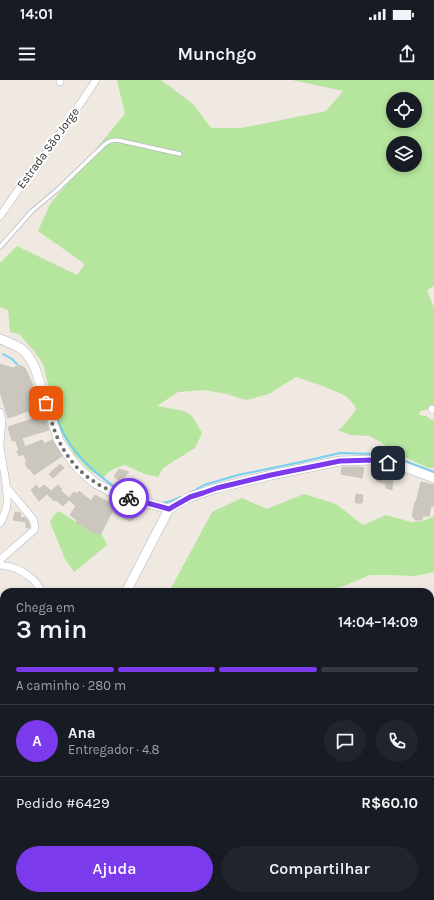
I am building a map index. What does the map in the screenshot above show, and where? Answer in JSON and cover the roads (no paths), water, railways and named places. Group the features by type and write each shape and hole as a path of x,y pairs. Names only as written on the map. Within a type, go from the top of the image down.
{"street":[{"name":"Estrada São Jorge","path":"0,216 64,128 96,80"},
{"path":"1,342 17,346 28,354 35,368 59,441 72,462 79,469 95,483 112,492 169,509"},
{"path":"0,412 2,421 0,442"},
{"path":"0,446 7,488 7,504 0,524"},
{"path":"128,588 169,509 190,497 217,488 271,475 340,461 375,460 402,466 434,478"},
{"path":"0,560 34,530 35,527 33,519 7,488"},
{"path":"0,564 20,571 31,577 39,588"}],"lane":[{"path":"0,247 32,211 110,141 117,140 180,154"}],"waterway":[{"path":"3,354 17,364"},
{"path":"55,408 60,426 65,436 78,454 93,470 120,491"},
{"path":"190,493 204,485 238,475 340,453 378,454 405,461 434,472"},
{"path":"162,503 181,497"}]}
